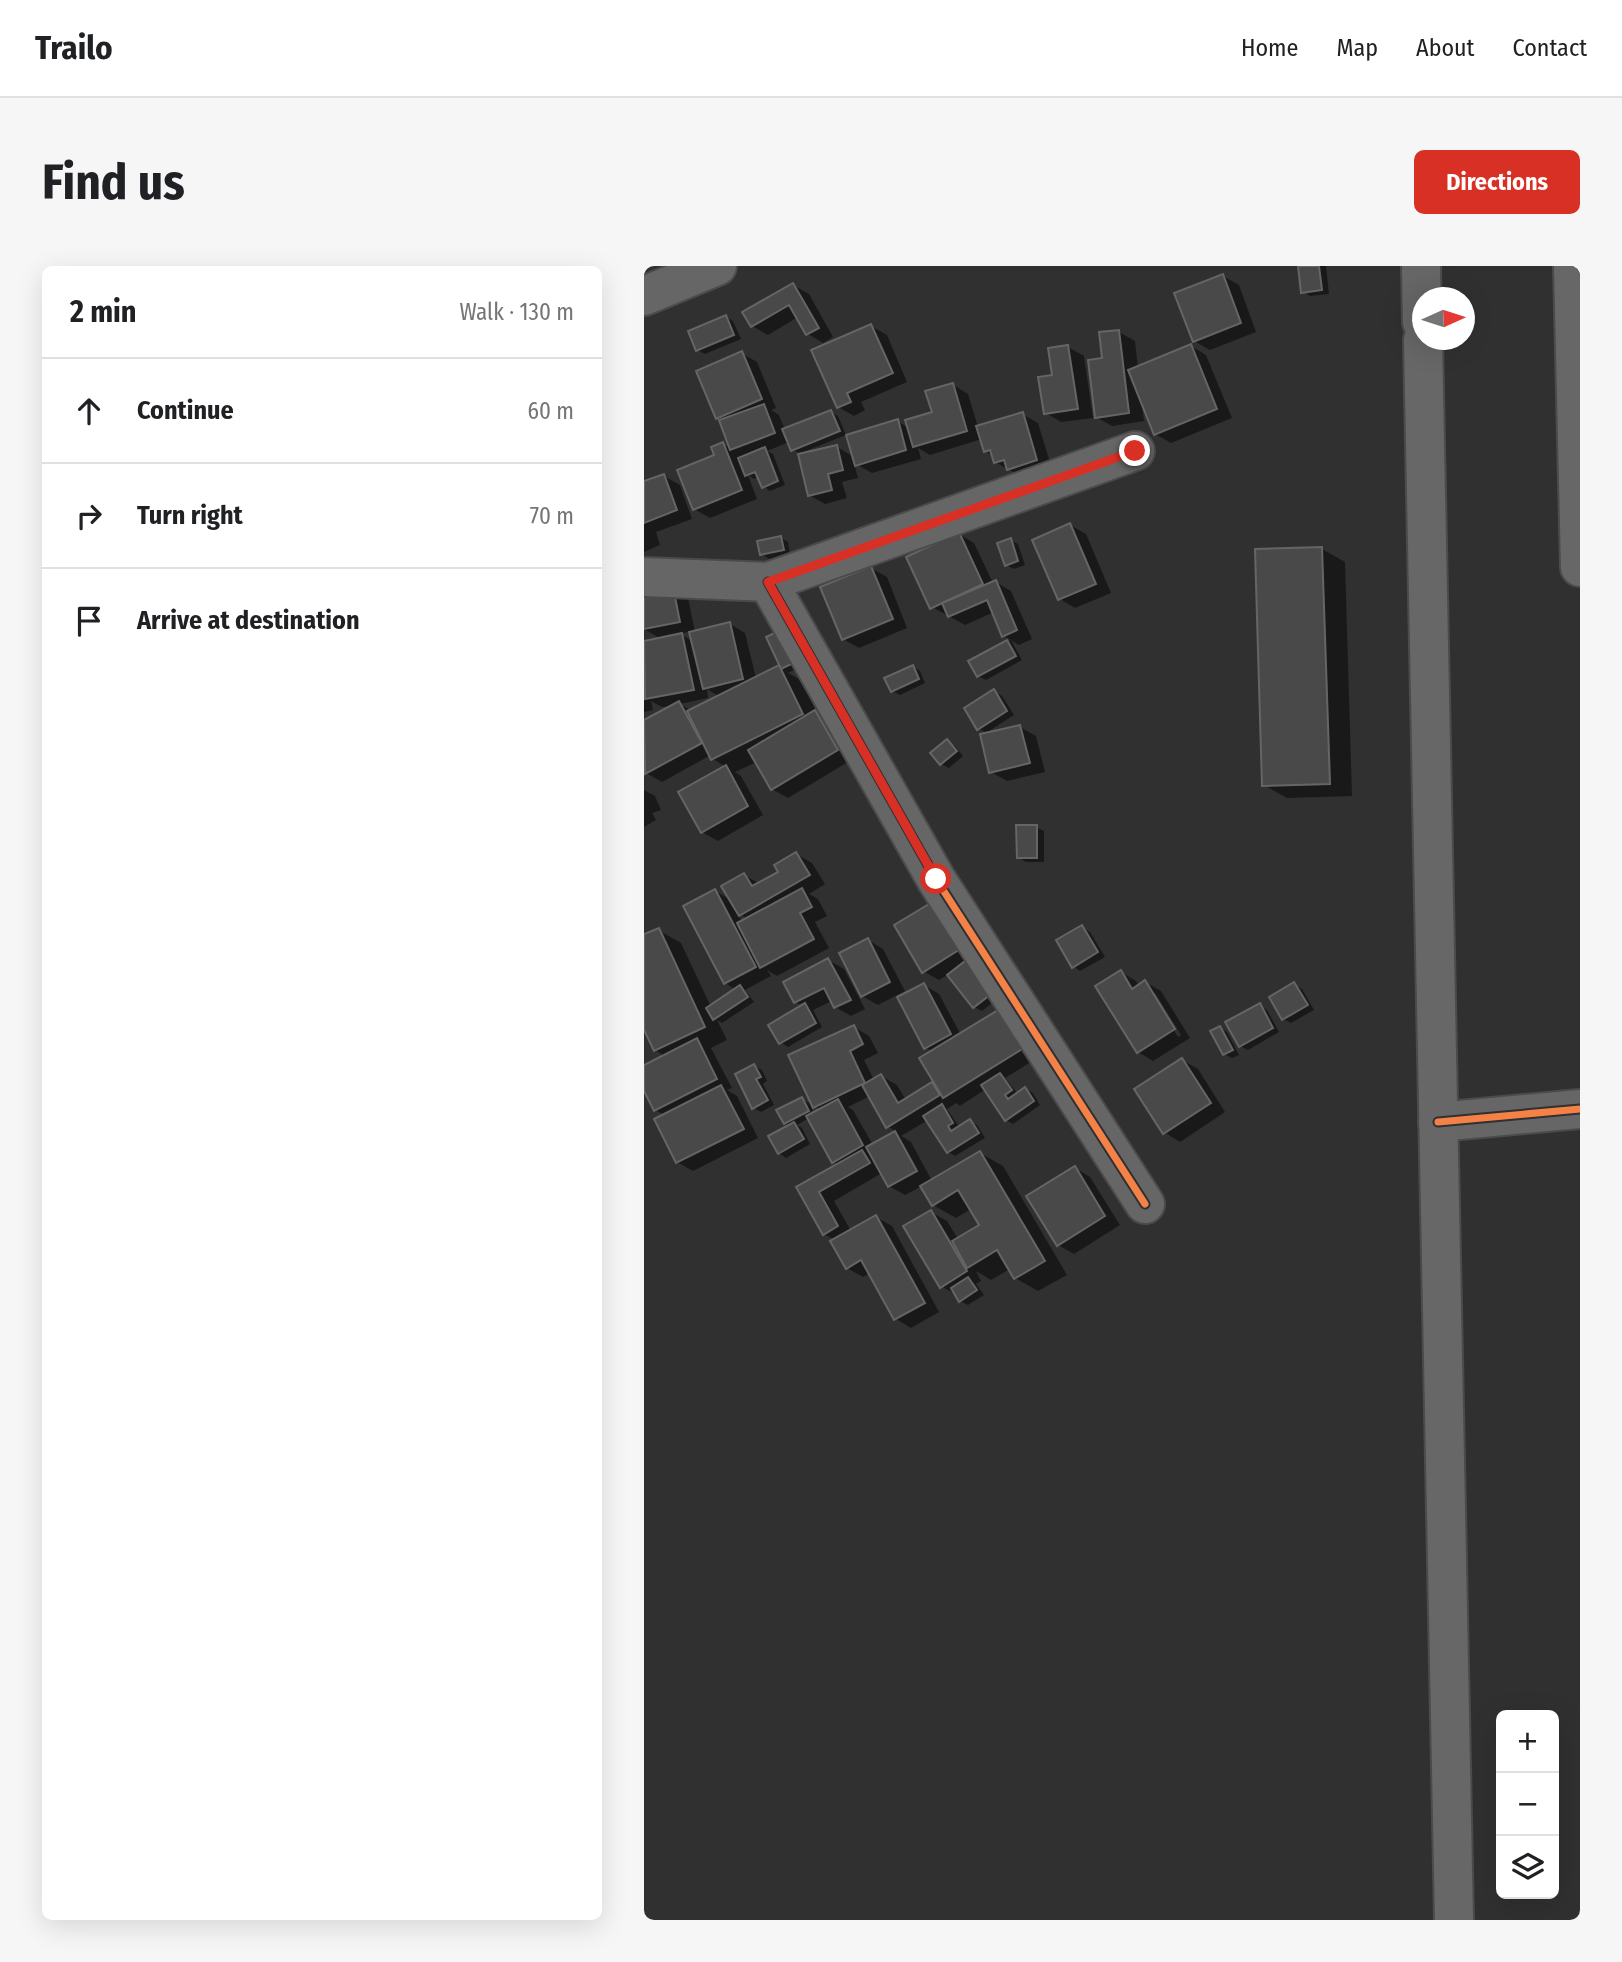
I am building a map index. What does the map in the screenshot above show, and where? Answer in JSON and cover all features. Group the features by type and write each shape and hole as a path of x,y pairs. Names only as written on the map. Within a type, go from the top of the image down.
{"main road":[{"path":"1421,266 1422,287"},
{"path":"1573,266 1580,567"},
{"path":"1423,350 1454,1920"}],"street":[{"path":"644,296 717,266"},
{"path":"644,577 768,582 1135,451"},
{"path":"768,582 936,879 1145,1204"},
{"path":"1438,1122 1580,1109"}],"building":[{"path":"1298,266 1319,266 1322,290 1301,293"},
{"path":"1223,274 1241,323 1193,342 1174,293"},
{"path":"793,283 819,328 806,335 789,305 751,327 742,312"},
{"path":"726,315 734,335 696,351 688,331"},
{"path":"871,324 893,373 847,393 851,402 837,408 811,350"},
{"path":"1119,330 1129,413 1095,418 1088,360 1102,358 1099,332"},
{"path":"1191,344 1217,409 1154,435 1128,370"},
{"path":"1068,345 1078,409 1044,414 1038,377 1052,375 1048,348"},
{"path":"742,351 762,399 716,419 696,371"},
{"path":"953,383 967,431 913,447 905,420 932,412 925,391"},
{"path":"764,404 775,433 730,450 719,420"},
{"path":"831,410 840,431 791,451 782,429"},
{"path":"1023,412 1037,460 1007,470 1004,460 994,463 990,450 984,452 976,426"},
{"path":"898,419 906,450 855,466 846,435"},
{"path":"723,442 742,490 693,510 677,470 714,455 711,447"},
{"path":"837,445 843,470 828,474 832,490 808,496 798,454"},
{"path":"765,447 778,481 762,488 755,472 745,476 738,458"},
{"path":"664,474 677,510 644,523 644,481"},
{"path":"1070,523 1096,584 1058,600 1032,540"},
{"path":"959,532 983,584 930,609 906,557"},
{"path":"781,536 784,550 760,555 757,541"},
{"path":"1011,538 1018,561 1005,566 997,543"},
{"path":"1322,547 1330,784 1262,786 1255,549"},
{"path":"871,566 893,619 842,640 820,587"},
{"path":"996,580 1017,630 1002,637 987,600 948,617 942,603"},
{"path":"672,582 680,622 644,629 644,587"},
{"path":"730,622 743,679 703,689 689,632"},
{"path":"783,629 798,661 781,669 766,637"},
{"path":"682,633 694,690 645,699 644,641"},
{"path":"1007,640 1016,656 977,677 968,661"},
{"path":"779,665 803,714 711,760 687,711"},
{"path":"913,665 919,679 891,692 884,678"},
{"path":"994,689 1007,711 977,730 964,708"},
{"path":"679,701 702,743 645,774 644,720"},
{"path":"815,710 838,750 771,790 748,750"},
{"path":"1020,725 1030,763 989,773 980,734"},
{"path":"947,739 957,751 940,765 930,753"},
{"path":"726,765 748,806 701,833 678,792"},
{"path":"1016,825 1037,825 1037,858 1017,858"},
{"path":"796,852 810,875 739,916 721,886 744,873 752,886 778,872 774,865"},
{"path":"802,888 812,907 800,913 814,939 760,968 737,923"},
{"path":"715,889 756,967 724,984 683,906"},
{"path":"934,901 962,948 922,973 894,925"},
{"path":"1082,925 1098,952 1072,968 1056,940"},
{"path":"659,928 705,1027 654,1051 644,1030 644,934"},
{"path":"868,938 890,982 861,997 839,953"},
{"path":"828,958 851,1000 834,1008 824,988 794,1003 783,982"},
{"path":"969,958 995,991 973,1008 947,975"},
{"path":"1121,970 1132,989 1145,980 1175,1029 1137,1053 1095,986"},
{"path":"1294,982 1308,1005 1282,1020 1269,997"},
{"path":"924,983 951,1034 924,1049 897,997"},
{"path":"740,985 748,997 713,1020 706,1008"},
{"path":"805,1003 816,1023 779,1044 768,1025"},
{"path":"1260,1003 1273,1028 1239,1047 1225,1022"},
{"path":"1003,1007 1027,1046 943,1098 919,1058"},
{"path":"854,1025 863,1044 850,1051 865,1083 813,1108 788,1055"},
{"path":"1220,1026 1233,1050 1223,1055 1210,1031"},
{"path":"697,1038 717,1079 654,1111 644,1091 644,1065"},
{"path":"1182,1058 1211,1103 1163,1134 1134,1089"},
{"path":"754,1064 761,1077 756,1079 768,1100 752,1109 735,1074"},
{"path":"1000,1073 1012,1090 1005,1095 1008,1099 1025,1087 1034,1101 1005,1121 981,1085"},
{"path":"881,1074 898,1103 932,1082 940,1095 886,1128 862,1085"},
{"path":"721,1085 744,1129 676,1163 654,1119"},
{"path":"802,1097 809,1111 784,1124 776,1110"},
{"path":"838,1099 863,1145 832,1163 806,1116"},
{"path":"942,1104 953,1123 948,1126 951,1131 970,1119 979,1133 947,1153 923,1116"},
{"path":"794,1122 804,1139 778,1154 768,1136"},
{"path":"895,1131 917,1171 888,1187 866,1147"},
{"path":"862,1150 870,1163 819,1192 838,1226 823,1235 796,1187"},
{"path":"980,1151 1045,1261 1014,1279 997,1250 967,1268 952,1241 979,1225 958,1190 932,1206 920,1186"},
{"path":"1075,1166 1105,1216 1057,1246 1026,1196"},
{"path":"931,1210 967,1271 940,1288 903,1226"},
{"path":"876,1215 925,1303 894,1320 861,1260 846,1269 830,1241"},
{"path":"968,1277 977,1290 959,1302 951,1288"}],"cycle path":[{"path":"768,582 936,879 1145,1204"},
{"path":"1438,1122 1580,1109"}],"route":[{"path":"936,879 768,582 1135,451"}]}
